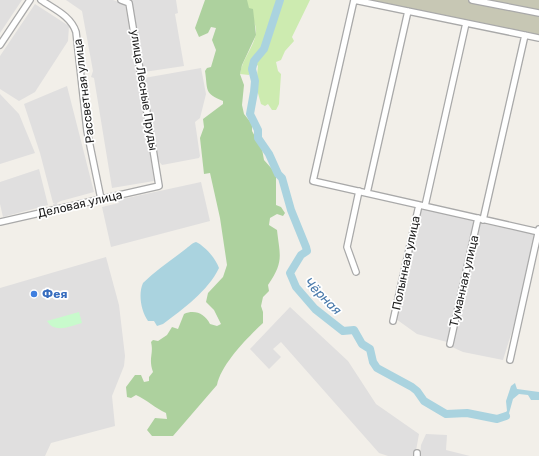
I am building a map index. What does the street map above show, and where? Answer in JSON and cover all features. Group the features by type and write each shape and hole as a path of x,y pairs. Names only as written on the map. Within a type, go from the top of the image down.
{"street":[{"path":"0,45 30,0"},
{"name":"Рассветная улица","path":"41,0 66,17 74,26 76,32 87,131 101,199"},
{"name":"улица Лесные Пруды","path":"121,0 129,4 159,186"},
{"path":"510,360 539,231 313,181 354,0 539,38"},
{"path":"472,0 539,13"},
{"path":"367,193 408,11"},
{"path":"425,206 466,23"},
{"name":"Туманная улица","path":"450,344 525,35"},
{"name":"Деловая улица","path":"0,222 159,186"},
{"path":"356,272 347,247 359,191"},
{"name":"Полынная улица","path":"394,321 419,205"}],"shaded area":[{"path":"0,0 22,0 0,33"},
{"path":"66,0 113,0 125,4 133,52 135,52 136,55 134,56 154,181 112,188 94,78 91,77 93,71 82,11"},
{"path":"129,0 176,0 178,13 175,14 184,66 144,72 132,4"},
{"path":"363,0 539,0 539,36"},
{"path":"35,4 69,26 68,41 35,92 19,101 0,89 0,56"},
{"path":"201,68 206,94 200,118 195,122 200,156 199,158 162,165 157,159 144,78"},
{"path":"67,86 94,192 61,201 57,203 58,206 54,207 53,204 55,203 53,203 40,153 24,104"},
{"path":"0,94 19,114 35,153 0,164"},
{"path":"39,169 48,205 3,217 0,204 0,182"},
{"path":"201,182 210,221 111,247 102,207 119,203 118,200"},
{"path":"420,208 476,221 447,342 417,334 396,319"},
{"path":"480,223 535,234 518,312 503,360 463,352 452,347"},
{"path":"106,257 119,305 125,356 124,366 112,396 115,426 51,443 45,456 0,456 0,288"},
{"path":"290,307 348,361 376,404 419,434 415,456 388,456 379,453 281,342 273,349 281,357 269,369 250,349"},
{"path":"426,434 447,435 446,450 470,456 420,456 421,445"}],"green space":[{"path":"205,0 247,0 249,8 253,9 256,35 242,65 240,74 244,85 242,105 244,114 252,124 252,131 262,149 264,160 272,169 276,177 276,205 281,207 285,213 283,216 277,214 270,218 269,225 277,230 280,259 277,270 268,285 269,291 263,297 261,306 263,312 263,323 236,351 224,368 217,385 173,436 152,436 147,430 155,418 167,419 166,413 136,395 131,398 127,397 126,387 135,375 141,375 144,382 149,381 149,377 153,372 151,363 151,342 153,340 158,341 167,335 172,327 178,329 184,314 196,312 208,320 210,324 217,326 221,324 214,310 206,302 208,293 223,277 227,265 220,218 210,173 204,174 200,138 204,127 203,119 223,104 223,101 213,96 208,90 205,71 207,68 211,67 216,50 212,40 216,28 211,27 208,33 199,37 195,28"},
{"path":"247,0 310,0 292,37 294,41 285,51 281,60 276,62 278,71 281,74 279,104 276,110 272,110 268,104 265,106 261,104 256,86 258,66 254,61 251,61 249,75 240,74 243,63 253,43 256,33 255,24 248,8"},
{"path":"79,312 82,323 73,326 58,328 50,325 47,321"}],"water":[{"path":"196,242 210,253 219,268 202,292 179,312 163,324 157,326 154,321 148,321 146,317 141,302 141,287 143,283 157,271"},
{"path":"515,383 517,389 539,392 539,400 531,400 528,395 519,394 513,399 508,417 497,419 507,411 506,401 511,386"}],"waterway":[{"name":"Чёрная","path":"280,0 264,49 254,61 252,69 255,81 250,114 258,130 258,138 269,154 278,174 282,178 291,210 306,247 307,251 301,255 290,273 296,287 315,309 343,331 354,330 362,344 370,349 373,362 377,368 412,387 424,401 446,414 467,413 497,419 506,416"}],"place":[{"name":"Фея","path":"34,294"}]}
